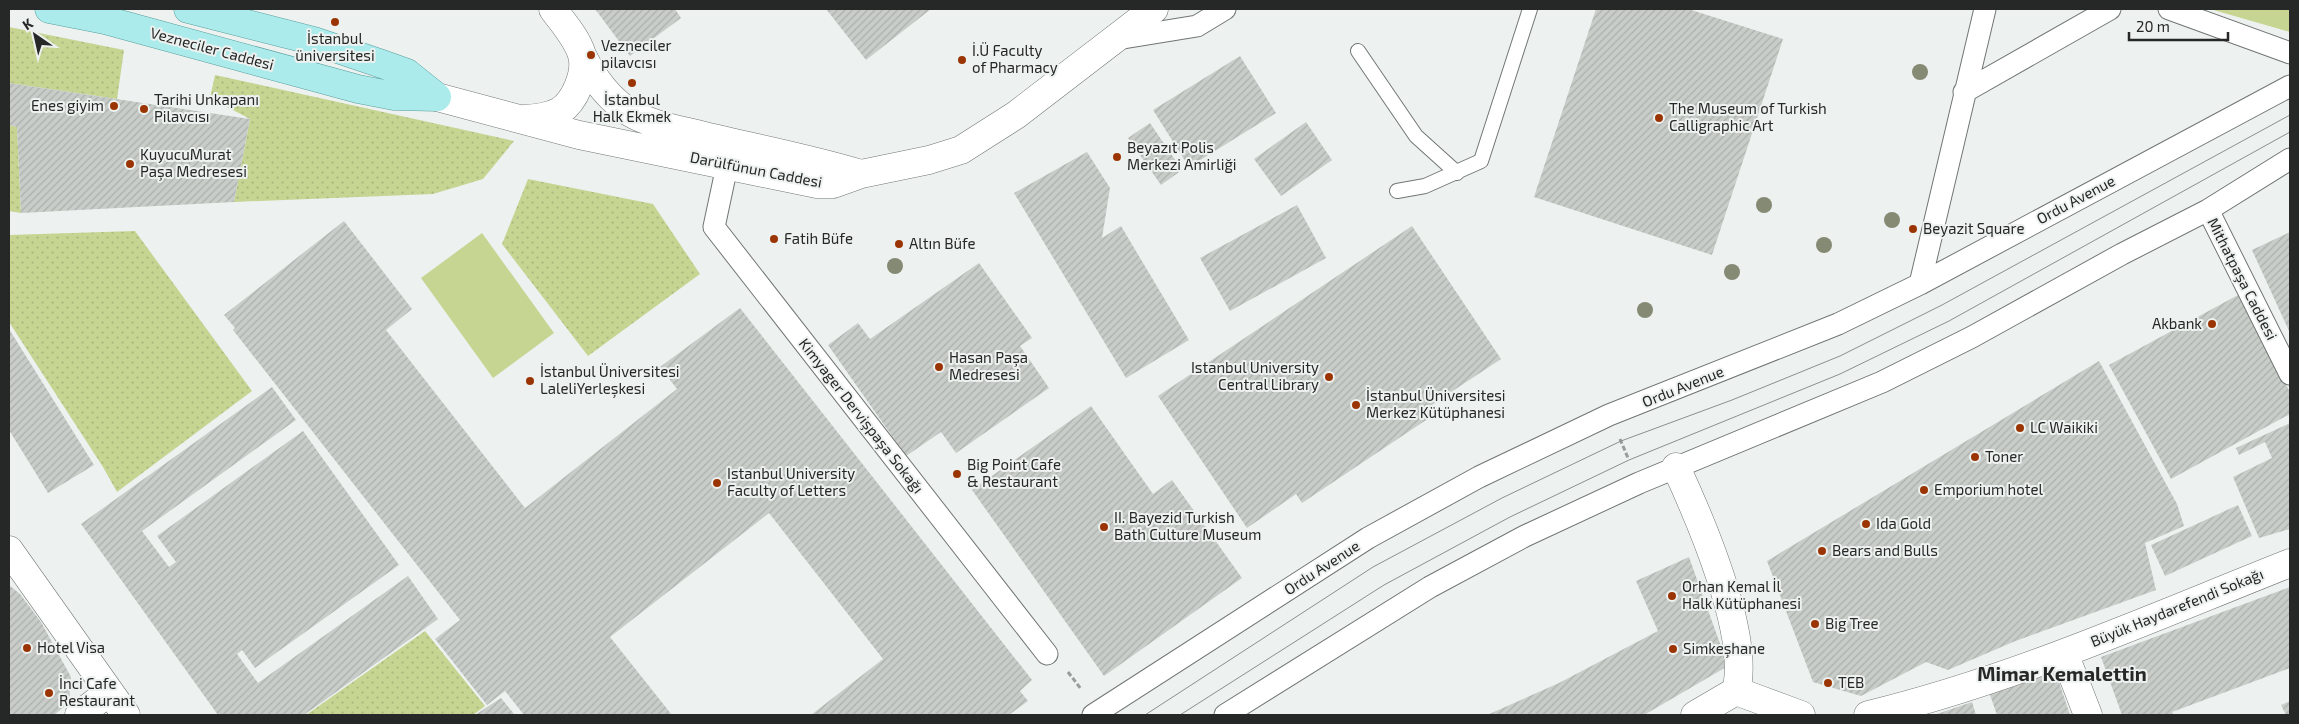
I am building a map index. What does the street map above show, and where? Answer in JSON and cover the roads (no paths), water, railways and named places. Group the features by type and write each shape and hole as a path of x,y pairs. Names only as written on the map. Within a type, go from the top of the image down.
{"main road":[{"name":"Vezneciler Caddesi","path":"49,9 105,20 358,88 394,96 437,97 522,119"},
{"path":"188,9 314,41 382,64 407,73 437,97"},
{"path":"553,9 578,45 582,57 594,78 612,99 642,119 782,155 830,164 861,174"},
{"name":"Darülfünun Caddesi","path":"522,119 579,135 727,166 817,184 833,184 861,174 929,160 961,150 1016,115 1117,40 1154,9"},
{"path":"522,119 543,118 560,111 572,99 581,80 582,57"},
{"path":"1676,467 1690,496 1725,591 1740,657 1739,678 1736,690 1695,715"},
{"path":"9,550 126,715"},
{"name":"Büyük Haydarefendi Sokağı","path":"1868,715 1963,690 2064,653 2290,563"},
{"path":"2064,653 2088,715"},
{"path":"1736,690 1801,715"},
{"path":"79,715 109,692"}],"street":[{"path":"1117,40 1197,26 1225,9"},
{"path":"1920,284 1985,9"},
{"path":"1964,92 2110,9"},
{"path":"2168,9 2290,53"},
{"name":"Ordu Avenue","path":"1093,715 1368,538 1479,477 1609,416 1838,324 1920,284 2290,86"},
{"path":"1224,715 1430,587 1526,536 1639,483 1882,382 1972,337 2122,254 2208,210 2290,159"},
{"name":"Kimyager Dervişpaşa Sokağı","path":"727,166 714,227 1047,654"},
{"name":"Mithatpaşa Caddesi","path":"2208,210 2290,374"}],"lane":[{"path":"1397,191 1425,186 1481,161 1530,9"},
{"path":"1358,51 1416,136 1456,173"}],"tram line":[{"path":"1145,715 1373,567 1502,498 1621,441 1732,400 1840,356 1942,305 2290,115"},
{"path":"1180,715 1384,585 1510,517 1629,460 1840,374 1949,321 2290,132"}],"place":[{"name":"İstanbul üniversitesi","path":"335,22"},
{"name":"Vezneciler pilavcısı","path":"591,55"},
{"name":"İ.Ü Faculty of Pharmacy","path":"962,60"},
{"name":"İstanbul Halk Ekmek","path":"632,83"},
{"name":"Enes giyim","path":"114,106"},
{"name":"Tarihi Unkapanı Pilavcısı","path":"144,109"},
{"name":"The Museum of Turkish Calligraphic Art","path":"1659,118"},
{"name":"Beyazıt Polis Merkezi Amirliği","path":"1117,157"},
{"name":"KuyucuMurat Paşa Medresesi","path":"130,164"},
{"name":"Beyazit Square","path":"1913,229"},
{"name":"Fatih Büfe","path":"774,239"},
{"name":"Altın Büfe","path":"899,244"},
{"name":"Akbank","path":"2212,324"},
{"name":"Hasan Paşa Medresesi","path":"939,367"},
{"name":"Istanbul University Central Library","path":"1329,377"},
{"name":"İstanbul Üniversitesi LaleliYerleşkesi","path":"530,381"},
{"name":"İstanbul Üniversitesi Merkez Kütüphanesi","path":"1356,405"},
{"name":"LC Waikiki","path":"2020,428"},
{"name":"Toner","path":"1975,457"},
{"name":"Big Point Cafe & Restaurant","path":"957,474"},
{"name":"Istanbul University Faculty of Letters","path":"717,483"},
{"name":"Emporium hotel","path":"1924,490"},
{"name":"Ida Gold","path":"1866,524"},
{"name":"II. Bayezid Turkish Bath Culture Museum","path":"1104,527"},
{"name":"Bears and Bulls","path":"1822,551"},
{"name":"Orhan Kemal İl Halk Kütüphanesi","path":"1672,596"},
{"name":"Big Tree","path":"1815,624"},
{"name":"Hotel Visa","path":"27,648"},
{"name":"Simkeşhane","path":"1673,649"},
{"name":"TEB","path":"1828,683"},
{"name":"İnci Cafe Restaurant","path":"49,693"}],"district":[{"name":"Mimar Kemalettin","path":"2062,674"}]}
